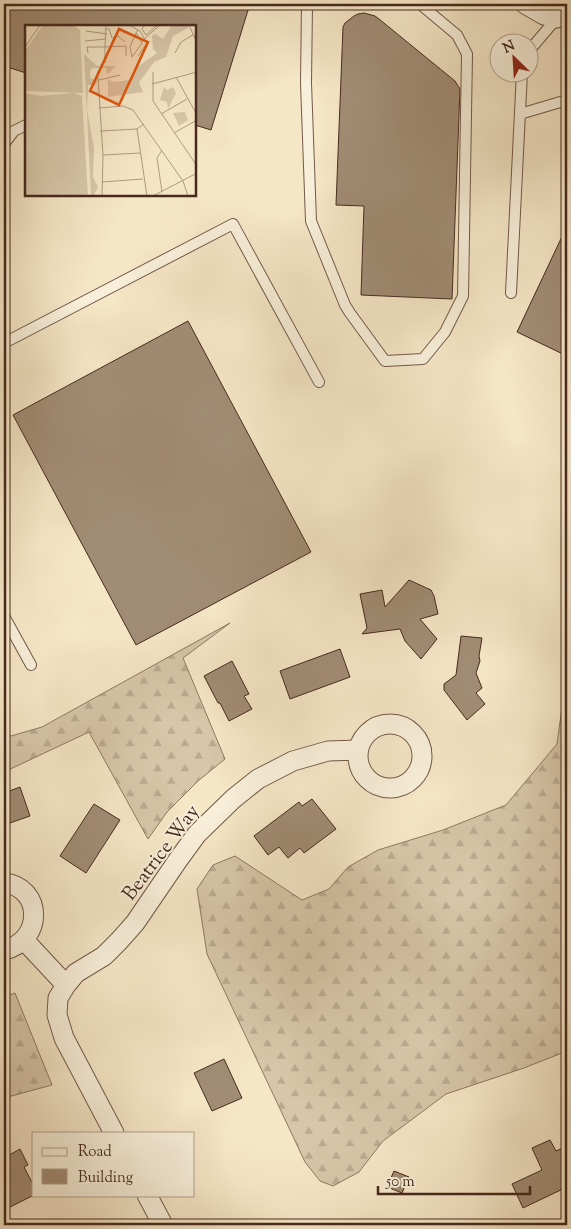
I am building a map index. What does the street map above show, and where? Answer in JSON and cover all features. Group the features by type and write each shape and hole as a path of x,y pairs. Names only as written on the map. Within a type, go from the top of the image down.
{"street":[{"path":"524,4 544,15 557,18"},
{"name":"Beatrice Way","path":"66,984 76,973 104,956 119,941 135,923 197,834 232,799 258,779 292,762 328,751 358,750"},
{"path":"4,883 20,888 28,896 33,907 34,919 31,931 24,940 4,950"},
{"path":"24,940 66,984 58,998 57,1015 64,1038 113,1132"},
{"path":"148,1196 163,1225"}],"lane":[{"path":"307,4 306,83 311,221 345,305 385,361 423,359 446,332 463,296 467,54 457,35 420,4"},
{"path":"538,40 557,18"},
{"path":"511,293 522,82"},
{"path":"520,114 567,100"},
{"path":"4,144 14,132 25,126"},
{"path":"4,343 233,224 318,382"},
{"path":"4,616 31,665"}],"green space":[{"path":"230,623 183,658 225,759 198,781 167,812 148,839 89,732 4,772 4,738 42,727"},
{"path":"567,670 567,1051 524,1068 446,1094 383,1141 359,1172 333,1186 320,1181 305,1162 207,954 197,889 213,865 235,856 302,900 329,889 348,867 378,850 443,830 506,805 557,744"},
{"path":"15,993 52,1085 4,1098 4,997"}],"building":[{"path":"4,4 237,4 249,7 211,130 196,125 196,25 25,25 25,73 4,66"},
{"path":"364,13 379,19 455,81 460,89 452,299 361,295 364,206 336,205 343,27 354,16"},
{"path":"567,226 567,356 517,332"},
{"path":"188,321 311,552 136,645 13,415"},
{"path":"409,580 431,590 438,614 420,619 437,639 421,659 405,641 400,629 362,634 367,628 360,594 382,590 385,607"},
{"path":"461,636 482,638 480,661 476,673 482,688 476,693 485,704 467,720 444,690 444,684 456,675"},
{"path":"340,649 350,677 290,699 280,671"},
{"path":"232,661 249,694 244,696 252,709 229,721 204,676"},
{"path":"20,787 30,816 4,825 4,793"},
{"path":"312,799 336,829 304,853 300,848 288,858 279,847 268,855 254,836 299,802 302,806"},
{"path":"94,804 120,820 86,873 60,856"},
{"path":"224,1059 242,1098 212,1111 194,1073"},
{"path":"550,1140 556,1151 567,1146 567,1187 523,1208 512,1184 542,1170 532,1148"},
{"path":"20,1149 28,1165 24,1167 32,1182 32,1196 4,1210 4,1158"},
{"path":"394,1171 409,1177 402,1193 387,1187"}]}
